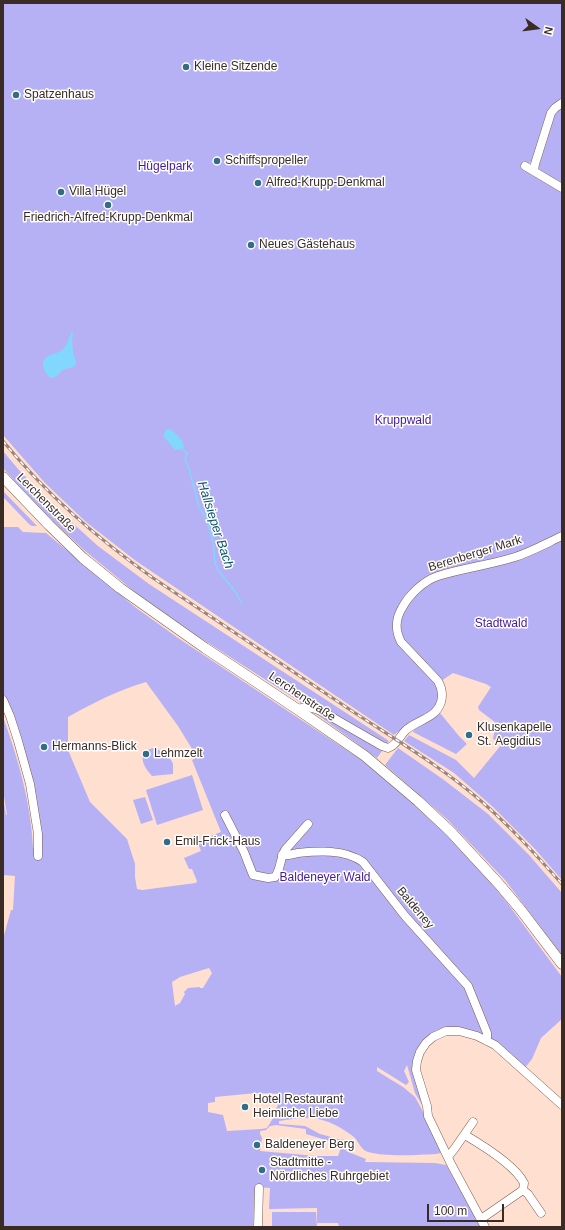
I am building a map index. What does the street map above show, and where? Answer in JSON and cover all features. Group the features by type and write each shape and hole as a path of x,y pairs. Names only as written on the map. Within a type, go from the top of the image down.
{"main road":[{"name":"Lerchenstraße","path":"3,477 83,558 120,588 205,648 297,708 365,756 418,801 450,831 498,882 562,964"}],"street":[{"path":"534,170 551,113 562,103"},
{"path":"525,166 562,188"},
{"name":"Berenberger Mark","path":"297,708 313,708 388,748 394,746 405,731 413,724 436,712 442,699 441,687 438,681 401,642 397,635 396,624 399,612 405,602 419,588 437,576 515,557 562,536"},
{"path":"3,700 18,741 30,784 38,834 38,856"},
{"path":"225,815 242,847 253,875 268,878 275,877 279,869 282,854 308,824"},
{"name":"Baldeney","path":"282,854 286,856 324,851 346,854 363,862 405,916 468,986 487,1033 487,1041"},
{"path":"465,1135 491,1151 519,1175 524,1183 523,1190 483,1223 448,1158 428,1116 427,1106 417,1074 420,1052 428,1041 436,1035 446,1031 458,1030 477,1036 495,1045 562,1105"},
{"path":"448,1158 473,1122"},
{"path":"258,1227 259,1188"},
{"path":"523,1190 528,1194 541,1213"}],"green space":[{"path":"3,3 562,3 562,185 541,171 532,161 529,163 531,175 538,177 562,191 562,536 515,555 435,576 398,613 398,644 436,685 439,695 435,707 430,712 408,723 394,735 136,561 86,522 45,483 3,435"},
{"path":"3,451 48,501 98,546 149,584 389,741 377,758 297,700 199,637 141,597 84,550 40,509 3,468"},
{"path":"3,491 37,526 32,526 29,524 3,497"},
{"name":"Baldeneyer Wald","path":"3,527 18,527 23,532 46,533 135,607 178,638 363,761 414,804 481,871 508,904 562,977 562,1019 541,1038 532,1059 524,1069 486,1039 442,1031 417,1057 425,1110 415,1093 407,1065 404,1071 409,1082 406,1085 377,1067 377,1071 403,1087 415,1097 426,1117 441,1153 402,1155 375,1154 364,1150 354,1137 345,1130 323,1120 299,1118 279,1121 279,1124 305,1126 320,1134 338,1139 350,1140 346,1151 366,1159 365,1162 435,1163 446,1165 482,1227 339,1227 338,1223 317,1223 317,1208 269,1209 270,1188 255,1187 253,1227 3,1227 3,939 11,910 13,910 15,876 3,875 3,798 7,815 3,790 3,717 14,748 23,781 30,814 33,848 36,847 33,810 16,742 3,707","holes":["146,682 178,726 197,757 192,760 221,832 197,841 201,851 184,858 189,869 192,869 197,881 196,883 142,890 137,889 135,864 127,839 90,802 68,750 68,717 106,697","209,968 212,973 203,988 188,988 184,992 185,994 180,1003 175,1006 172,982 180,977","256,1093 282,1094 272,1120 267,1128 227,1131 223,1115 208,1112 208,1103 215,1102 215,1097","276,1125 306,1129 306,1134 342,1145 338,1156 316,1156 260,1151 262,1138 260,1131 266,1130 270,1126"]},
{"name":"Stadtwald","path":"562,537 562,880 534,848 493,807 454,773 404,741 409,735 456,760 474,778 502,744 493,739 496,723 479,710 478,707 491,687 453,673 441,681 402,641 398,624 400,615 415,595 432,581 517,558"},
{"path":"440,713 467,744 456,754 413,732 416,726 434,718"},
{"path":"153,748 168,756 172,761 173,774 152,776 147,770 143,761 144,751"},
{"path":"398,748 444,780 488,814 529,855 562,893 562,955 505,880 448,820 385,765"},
{"path":"192,775 203,810 157,825 146,790"},
{"path":"145,797 153,820 141,824 133,800"},
{"path":"272,1212 316,1212 317,1227 272,1227"}],"water":[{"path":"72,331 73,354 76,363 73,367 63,370 57,376 51,378 45,371 43,361 48,356 60,352 64,348"},
{"path":"171,429 182,440 184,446 182,449 175,450 163,436 166,430"}],"waterway":[{"name":"Hallsieper Bach","path":"182,449 187,453 185,459 199,507 206,518 213,541 215,563 218,570 237,594 242,604"}],"railway":[{"path":"3,441 55,497 92,531 132,563 451,777 503,821 562,884"}],"place":[{"name":"Kleine Sitzende","path":"186,67"},
{"name":"Spatzenhaus","path":"16,95"},
{"name":"Schiffspropeller","path":"217,161"},
{"name":"Alfred-Krupp-Denkmal","path":"258,183"},
{"name":"Villa Hügel","path":"61,192"},
{"name":"Friedrich-Alfred-Krupp-Denkmal","path":"108,205"},
{"name":"Neues Gästehaus","path":"251,245"},
{"name":"Klusenkapelle St. Aegidius","path":"469,735"},
{"name":"Hermanns-Blick","path":"44,747"},
{"name":"Lehmzelt","path":"146,754"},
{"name":"Emil-Frick-Haus","path":"167,842"},
{"name":"Hotel Restaurant Heimliche Liebe","path":"245,1107"},
{"name":"Baldeneyer Berg","path":"257,1145"},
{"name":"Stadtmitte - Nördliches Ruhrgebiet","path":"262,1170"}],"park label":[{"name":"Hügelpark","path":"165,167"},
{"name":"Kruppwald","path":"403,421"}]}
